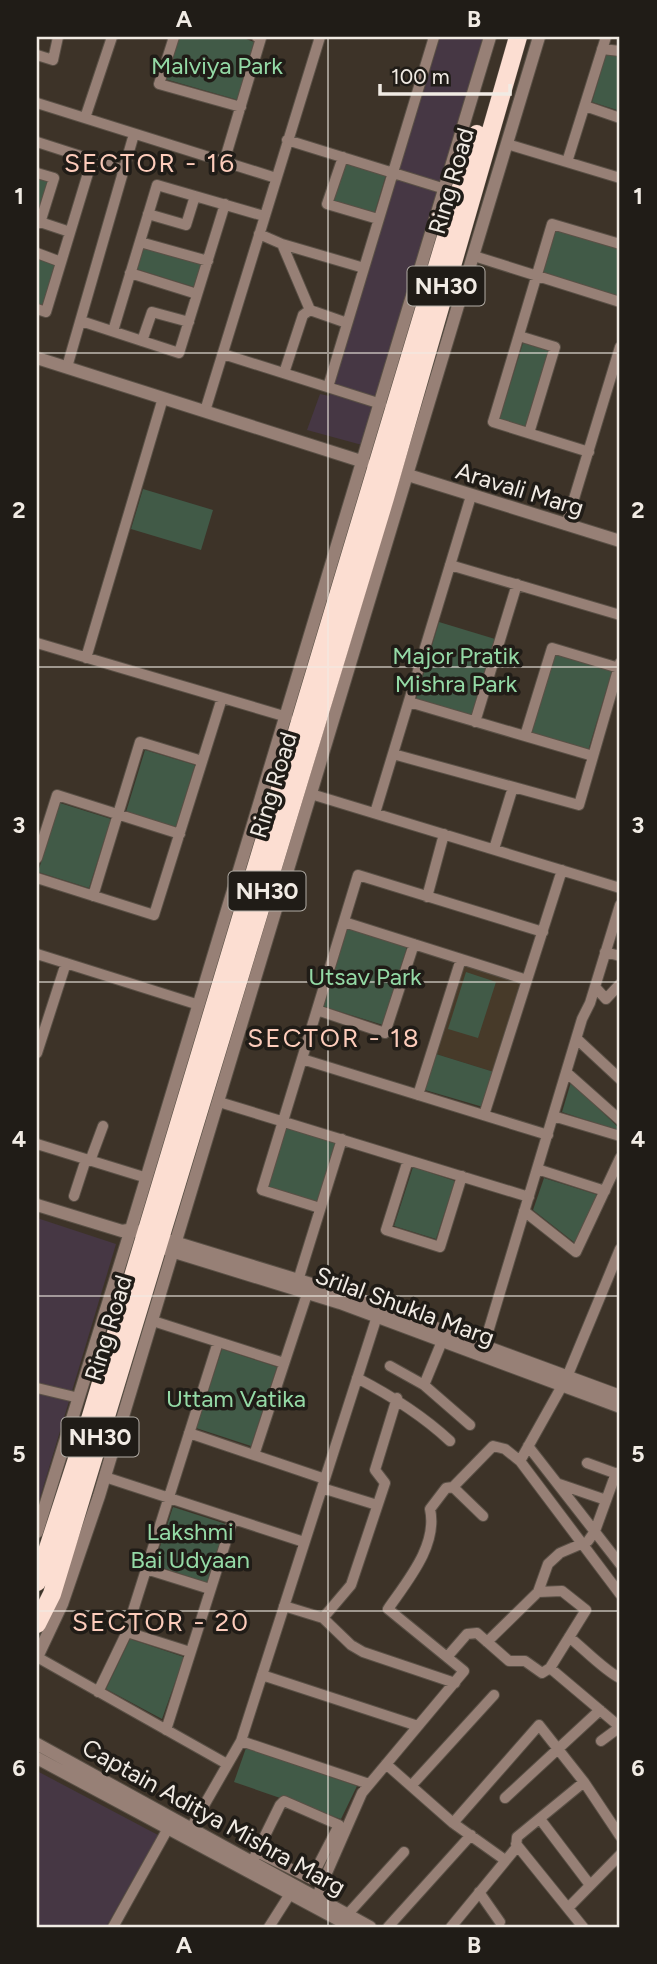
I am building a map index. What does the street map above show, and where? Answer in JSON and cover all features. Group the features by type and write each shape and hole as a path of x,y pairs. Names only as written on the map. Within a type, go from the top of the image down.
{"highway":[{"name":"Ring Road","path":"366,533 506,37"},
{"name":"Ring Road","path":"37,1581 149,1239 518,37"},
{"name":"Ring Road","path":"37,1624 52,1594 149,1239"}],"street":[{"path":"37,55 52,60 58,37"},
{"path":"85,118 112,37"},
{"path":"174,37 159,84 241,107"},
{"path":"225,162 261,38 257,37"},
{"path":"205,411 320,37"},
{"path":"328,387 433,37"},
{"path":"227,1764 37,1657 62,1604 105,1478 153,1321 147,1178 490,37"},
{"path":"37,1532 79,1398 149,1239 219,1101 539,37"},
{"path":"567,162 606,37"},
{"path":"602,49 620,51"},
{"path":"37,103 276,178"},
{"path":"584,106 620,118"},
{"path":"67,368 134,134"},
{"path":"288,140 445,189"},
{"path":"37,142 124,170"},
{"path":"507,144 620,178"},
{"path":"343,157 327,204 378,219"},
{"path":"37,309 46,312 92,160"},
{"path":"37,173 54,178 39,222 70,232"},
{"path":"113,331 157,185 264,216"},
{"path":"148,214 186,225 195,196"},
{"path":"80,321 179,353 225,205"},
{"path":"589,452 493,422 552,224 620,244"},
{"path":"259,234 282,244 364,268"},
{"path":"140,242 208,261"},
{"path":"282,244 310,310 347,323"},
{"path":"37,253 61,262"},
{"path":"474,256 620,302"},
{"path":"130,273 197,294"},
{"path":"284,373 303,315 310,310"},
{"path":"142,341 152,312 189,322"},
{"path":"519,336 555,347 528,433"},
{"path":"566,525 618,362 620,347"},
{"path":"223,354 381,404"},
{"path":"37,358 364,461"},
{"path":"86,658 163,398"},
{"name":"Aravali Marg","path":"408,475 620,541"},
{"path":"375,813 471,496"},
{"path":"450,565 620,615"},
{"path":"475,722 517,584"},
{"path":"38,647 86,658 287,717"},
{"path":"393,754 579,805 620,668 552,648 526,736"},
{"path":"37,878 154,915 222,698"},
{"path":"409,702 593,756"},
{"path":"93,896 140,742 202,761"},
{"path":"494,849 513,787"},
{"path":"311,794 620,888"},
{"path":"37,858 57,795 180,834"},
{"path":"427,897 444,834"},
{"path":"484,1115 562,870"},
{"path":"320,1208 262,1190 358,876 543,932"},
{"path":"482,1351 576,1039 620,905"},
{"path":"344,922 527,980"},
{"path":"317,1010 385,1032 414,944"},
{"path":"606,952 620,956"},
{"path":"37,954 200,1005"},
{"path":"418,1095 461,959"},
{"path":"37,1054 65,963"},
{"path":"594,987 606,999 620,984"},
{"path":"576,1039 620,1079"},
{"path":"302,1059 548,1135"},
{"path":"566,1072 620,1120"},
{"path":"219,1101 529,1197"},
{"path":"553,1115 620,1136"},
{"path":"74,1195 103,1126"},
{"path":"254,1455 284,1363 320,1208 342,1139"},
{"path":"37,1144 147,1178"},
{"path":"524,1211 576,1252 620,1158"},
{"path":"408,1160 386,1230 440,1247 462,1176"},
{"path":"537,1170 605,1191"},
{"name":"Srilal Shukla Marg","path":"37,1205 302,1286 565,1381 620,1396"},
{"path":"520,1461 565,1381 620,1250"},
{"path":"188,1833 240,1741 379,1312"},
{"path":"153,1321 284,1363"},
{"path":"424,1385 444,1336"},
{"path":"99,1692 127,1632 218,1342"},
{"path":"390,1366 424,1385 470,1424"},
{"path":"357,1378 397,1398 450,1441"},
{"name":"Srilal Shukla Marg","path":"565,1381 620,1407"},
{"path":"37,1388 79,1398"},
{"path":"323,1618 351,1585 384,1483 375,1470 397,1398"},
{"path":"189,1433 254,1455 377,1505"},
{"path":"453,1488 493,1446 505,1449 520,1461 620,1594"},
{"path":"528,1446 620,1560"},
{"path":"487,1642 538,1592 548,1564 560,1553 588,1541 595,1531 618,1474 587,1463"},
{"path":"105,1478 304,1542"},
{"path":"558,1483 606,1500"},
{"path":"316,1898 362,1793 464,1671 388,1609 422,1559 433,1524 430,1509 446,1488 453,1488 483,1516"},
{"path":"166,1730 233,1519"},
{"path":"146,1569 211,1589"},
{"path":"447,1657 467,1634 477,1633 509,1661 525,1661 542,1673 550,1668 586,1610 562,1591 538,1592"},
{"path":"284,1606 323,1618 351,1645 363,1652 455,1683"},
{"path":"127,1632 190,1653"},
{"path":"569,1637 612,1675 620,1678"},
{"path":"550,1668 620,1727 601,1741"},
{"path":"262,1675 418,1726"},
{"path":"411,1786 494,1695"},
{"path":"505,1798 600,1710"},
{"path":"453,1823 539,1725 584,1782 620,1836"},
{"path":"240,1741 369,1784"},
{"name":"Captain Aditya Mishra Marg","path":"37,1744 171,1824"},
{"name":"Captain Aditya Mishra Marg","path":"37,1758 188,1833 290,1894 349,1921 370,1927"},
{"path":"386,1764 453,1823 505,1860"},
{"path":"451,1927 505,1860 516,1844 517,1837 584,1782"},
{"path":"284,1801 339,1825 311,1880 255,1857 284,1801"},
{"path":"540,1819 590,1885"},
{"path":"113,1927 171,1824"},
{"name":"Captain Aditya Mishra Marg","path":"188,1833 255,1857 349,1921"},
{"path":"388,1927 471,1835"},
{"path":"516,1844 583,1927"},
{"path":"349,1921 404,1852"},
{"path":"568,1908 620,1855"},
{"path":"480,1892 500,1922"},
{"path":"274,1925 290,1894"}],"shaded area":[{"path":"440,37 483,37 362,445 307,430 320,394 329,396"},
{"path":"464,964 523,983 494,1072 436,1054"},
{"path":"37,1218 116,1244 37,1508"},
{"path":"37,1771 158,1835 106,1927 37,1927"}],"green space":[{"name":"Malviya Park","path":"179,37 241,37 254,42 238,100 165,79"},
{"path":"606,54 620,56 620,111 592,102"},
{"path":"344,162 386,175 374,215 331,202"},
{"path":"37,178 49,182 38,215 37,215"},
{"path":"554,227 620,247 620,298 541,274"},
{"path":"143,246 202,264 194,287 136,269"},
{"path":"37,259 56,265 42,306 37,304"},
{"path":"523,343 550,351 526,428 499,420"},
{"path":"143,489 213,510 201,550 131,529"},
{"name":"Major Pratik Mishra Park","path":"439,622 495,639 472,716 416,699"},
{"path":"555,654 612,671 588,751 531,734"},
{"path":"145,750 195,765 176,827 126,812"},
{"path":"60,803 111,819 89,888 38,872"},
{"name":"Utsav Park","path":"346,928 407,947 383,1025 322,1006"},
{"path":"466,972 496,982 478,1038 448,1029"},
{"path":"436,1054 494,1072 483,1107 425,1090"},
{"path":"571,1082 620,1129 620,1131 562,1112"},
{"path":"286,1127 337,1143 318,1204 267,1188"},
{"path":"413,1167 455,1181 436,1239 394,1226"},
{"path":"544,1178 598,1195 575,1243 533,1210"},
{"name":"Uttam Vatika","path":"222,1349 277,1367 251,1446 196,1428"},
{"name":"Lakshmi Bai Udyaan","path":"173,1507 226,1524 208,1583 154,1565"},
{"path":"130,1639 184,1657 162,1719 106,1689"},
{"path":"246,1748 357,1786 341,1819 234,1782"}],"district":[{"name":"SECTOR - 16","path":"150,163"},
{"name":"SECTOR - 18","path":"334,1038"},
{"name":"SECTOR - 20","path":"161,1622"}]}
